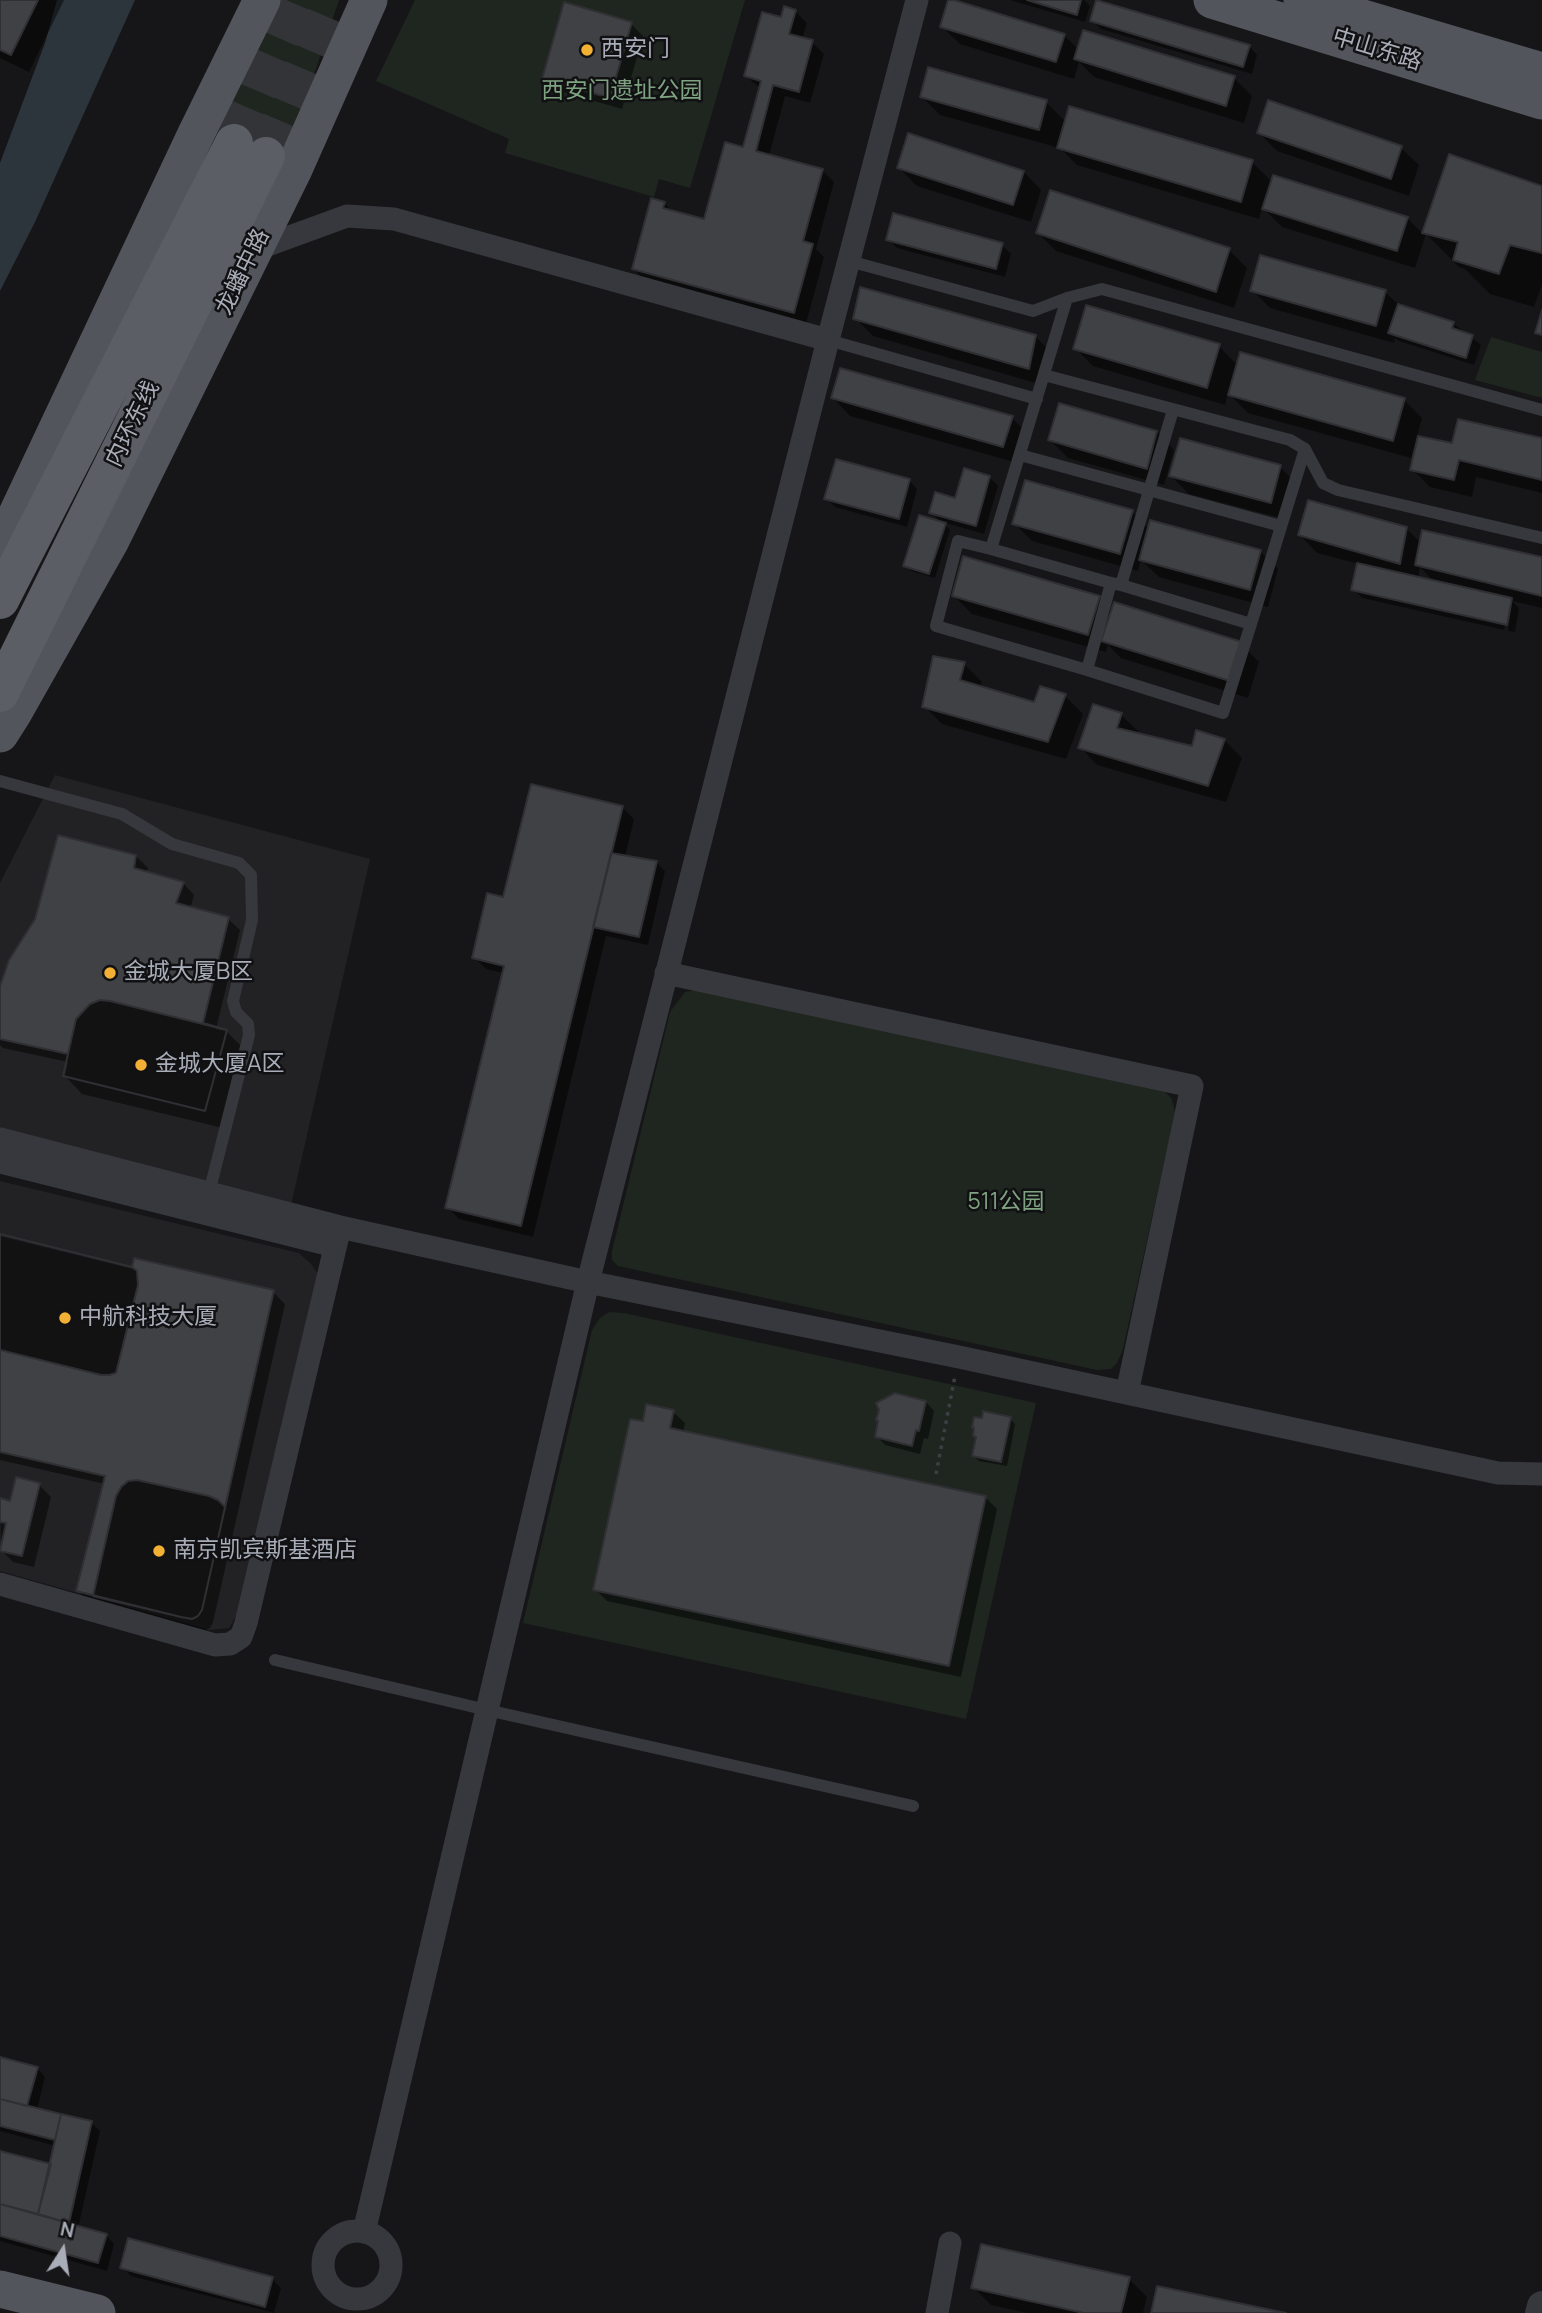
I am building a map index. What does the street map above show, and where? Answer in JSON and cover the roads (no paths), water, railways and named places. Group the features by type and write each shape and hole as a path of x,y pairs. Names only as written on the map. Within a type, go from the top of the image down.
{"highway":[{"name":"内环东线","path":"0,600 250,149 0,693"}],"main road":[{"path":"0,550 262,0"},
{"name":"龙蟠中路","path":"0,734 110,542 294,169 369,0"},
{"name":"中山东路","path":"1212,0 1542,101"},
{"name":"中山东路","path":"1302,0 1542,71"},
{"path":"0,2289 97,2313"}],"street":[{"path":"364,2232 588,1282 917,0"},
{"path":"254,250 347,216 394,219 828,340"},
{"path":"666,973 1192,1086 1127,1393"},
{"path":"0,1139 209,1193 338,1236"},
{"path":"0,1162 338,1236 588,1282 959,1357 1497,1473 1542,1474"},
{"path":"0,1584 215,1645 230,1644 241,1637 338,1236"},
{"path":"364,2232 374,2236 388,2252 390,2273 379,2291 347,2306 324,2275 323,2263 332,2242 341,2235 364,2232"},
{"path":"937,2313 950,2243"},
{"path":"1540,2313 1542,2306"}],"lane":[{"path":"849,261 1033,311 1102,289 1542,410"},
{"path":"991,549 1067,298"},
{"path":"828,340 1037,398"},
{"path":"1044,375 1290,440 1305,449 1323,483 1338,490 1542,538"},
{"path":"1087,670 1173,410"},
{"path":"1251,624 958,541 936,626 1223,713 1251,624 1305,449"},
{"path":"1020,455 1281,526"},
{"path":"0,781 122,814 172,844 239,863 251,875 253,920 233,1001 236,1012 248,1024 249,1034 209,1193"},
{"path":"275,1660 913,1807"}],"tunnel":[{"path":"234,143 296,0"},
{"path":"266,156 333,0"}],"place":[{"name":"西安门","path":"587,50"},
{"name":"金城大厦B区","path":"110,973"},
{"name":"金城大厦A区","path":"141,1065"},
{"name":"中航科技大厦","path":"65,1318"},
{"name":"南京凯宾斯基酒店","path":"159,1551"}],"park label":[{"name":"西安门遗址公园","path":"622,92"},
{"name":"511公园","path":"1006,1203"}]}
